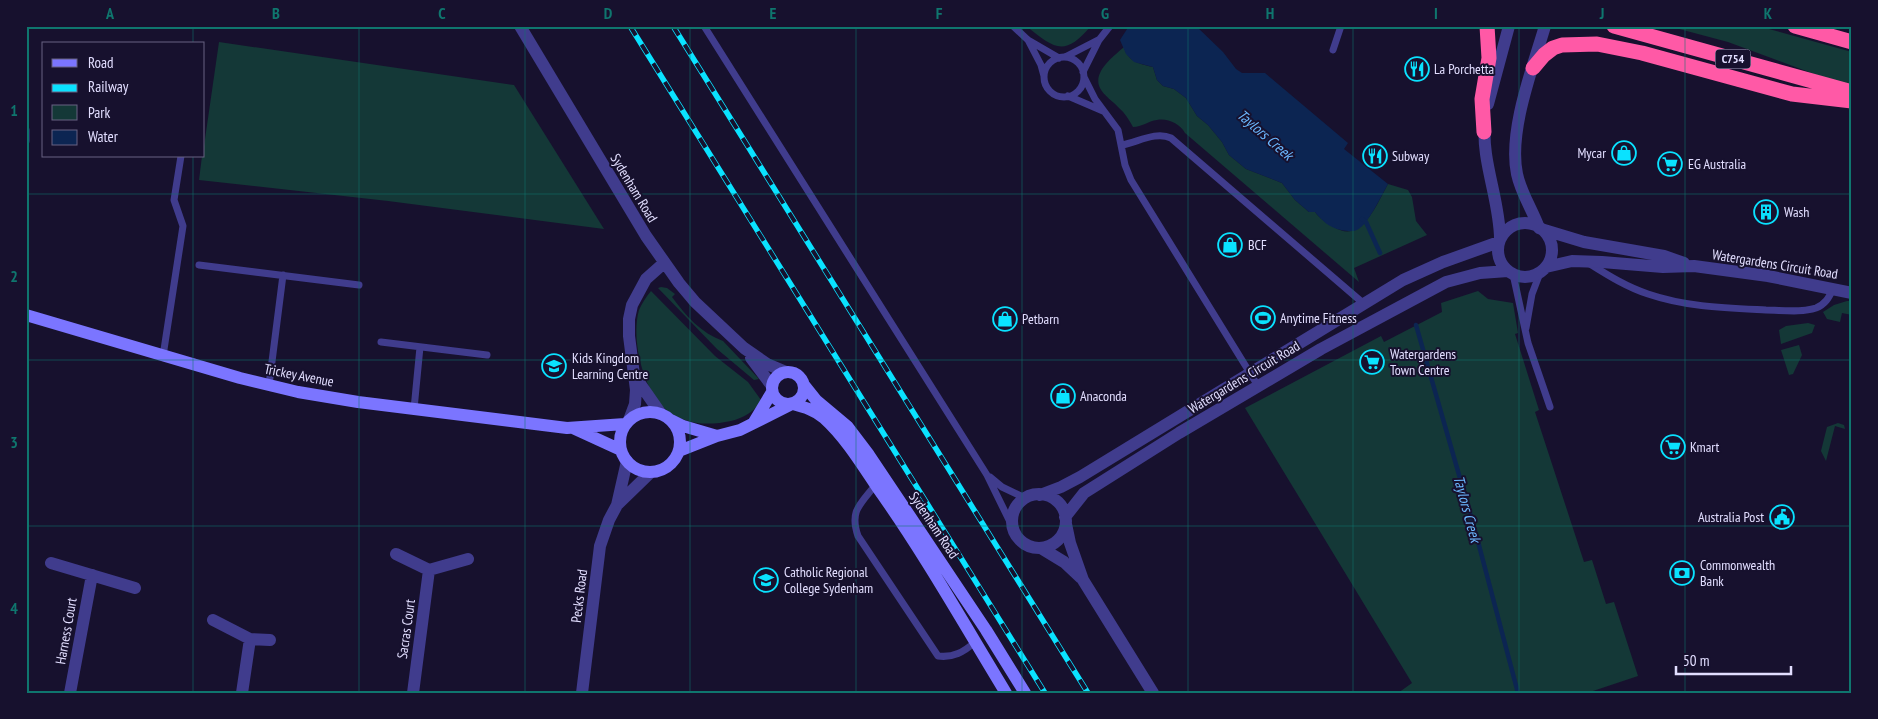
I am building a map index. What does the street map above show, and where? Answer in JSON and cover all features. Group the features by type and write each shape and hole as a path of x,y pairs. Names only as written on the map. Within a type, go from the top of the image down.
{"highway":[{"path":"1484,132 1482,98 1489,58 1487,26"},
{"name":"C754","path":"1614,26 1852,92"},
{"path":"1795,26 1852,42"},
{"path":"1533,68 1553,48 1562,45 1604,45 1642,53 1792,94 1852,101"}],"street":[{"name":"Sydenham Road","path":"520,26 664,263 695,302 744,348 767,364 786,372"},
{"path":"1509,26 1490,94 1484,132 1499,213 1500,241 1498,248 1500,261 1511,273 1526,277 1543,270 1551,254 1550,240 1540,228 1520,183 1517,172 1516,148 1520,115 1546,26"},
{"path":"1500,241 1510,228 1517,225 1524,224 1540,228"},
{"name":"Watergardens Circuit Road","path":"1540,228 1592,244 1664,256 1694,266"},
{"name":"Watergardens Circuit Road","path":"1040,495 1080,477 1403,280 1443,262 1500,241"},
{"name":"Watergardens Circuit Road","path":"1543,270 1572,261 1663,267 1694,266 1768,276 1852,293"},
{"name":"Watergardens Circuit Road","path":"1443,262 1452,272 1511,273"},
{"path":"635,376 678,433 678,450 674,459 668,466 651,472 634,468 624,456 621,432 635,404 635,376 629,336 629,319 632,305 646,279 664,263"},
{"name":"Watergardens Circuit Road","path":"1065,521 1084,493 1179,433 1374,320 1446,282 1480,272"},
{"name":"Trickey Avenue","path":"26,315 163,356 298,392 414,409 573,428 627,422"},
{"name":"Sydenham Road","path":"744,348 772,389"},
{"path":"678,450 717,436 734,433 752,424 791,404 801,398 803,394 804,385 800,377 791,372 778,375 764,408 752,424"},
{"name":"Sydenham Road","path":"804,385 816,400 847,426 869,455 986,630 1025,693"},
{"path":"772,389 775,398 780,402 791,404"},
{"name":"Sydenham Road","path":"791,404 813,411 834,428 876,484 896,513 1006,693"},
{"path":"627,422 644,412 665,416 682,426 717,436"},
{"name":"Trickey Avenue","path":"573,428 624,456"},
{"name":"Pecks Road","path":"582,693 600,546 616,505 624,456"},
{"name":"Pecks Road","path":"616,505 651,472"},
{"path":"1065,521 1063,533 1058,540 1050,546 1041,548 1034,548 1020,540 1012,526 1014,510 1025,498 1040,495 1052,498 1057,502 1064,512 1073,554 1083,580 1153,693"},
{"path":"1041,548 1064,562 1083,580"},
{"path":"396,554 429,570 468,559"},
{"path":"51,563 135,588"},
{"name":"Sacras Court","path":"413,693 429,570"},
{"name":"Harness Court","path":"70,693 92,575"},
{"path":"212,620 250,640 270,640"},
{"path":"975,642 986,630"},
{"path":"242,693 250,640"}],"lane":[{"path":"704,26 988,475 1012,526"},
{"path":"1012,26 1028,40 1076,62 1105,113 1118,130 1125,165 1131,180 1258,386"},
{"path":"1333,50 1341,26"},
{"path":"1068,96 1079,89 1083,75 1099,40 1109,27"},
{"path":"1028,40 1041,65 1047,88 1058,96 1068,96 1105,113"},
{"path":"1044,78 1048,65 1099,40"},
{"path":"26,130 26,141"},
{"path":"1122,145 1162,134 1171,138 1363,303"},
{"path":"163,356 183,226 174,200 180,158"},
{"path":"1587,261 1631,288 1664,299 1701,306 1745,309 1811,309 1822,305 1828,300 1833,288"},
{"path":"199,265 359,285"},
{"path":"1526,332 1532,294 1543,270"},
{"path":"1511,273 1526,332 1550,407"},
{"path":"269,385 283,275"},
{"path":"381,342 487,355"},
{"path":"414,409 420,347"},
{"path":"988,475 1002,487 1025,498"},
{"path":"876,484 855,512 854,523 858,536 938,656 948,658 967,650 975,642"}],"green space":[{"path":"1026,26 1091,26 1073,43 1059,46 1044,40"},
{"path":"1668,26 1758,26 1852,52 1852,85 1817,75 1728,42"},
{"path":"219,42 514,85 604,229 388,201 199,180 202,158 205,158 205,139"},
{"path":"1124,47 1128,56 1132,59 1153,67 1157,80 1163,86 1174,89 1186,98 1197,116 1208,125 1222,142 1229,155 1246,169 1282,183 1295,200 1309,212 1315,212 1321,219 1334,227 1344,231 1353,231 1373,211 1388,184 1408,190 1412,197 1416,221 1427,235 1354,268 1359,282 1185,133 1177,124 1161,120 1133,127 1123,112 1101,91 1098,82 1101,70"},
{"path":"658,288 667,288 675,294 672,297 688,317 701,329 723,341 759,379 754,380 717,349"},
{"path":"651,291 715,356 748,382 761,400 752,411 731,421 704,424 687,421 670,413 663,407 649,387 644,374 636,334 639,310"},
{"path":"1478,291 1488,299 1513,303 1518,333 1515,334 1539,410 1535,412 1584,562 1592,560 1606,604 1614,602 1638,676 1587,693 1398,693 1412,683 1245,408 1381,336 1384,342 1442,312 1441,303"},
{"path":"1852,301 1852,315 1842,313 1840,322 1827,319 1823,312 1834,305"},
{"path":"1808,323 1815,325 1812,333 1781,344 1779,330 1786,326"},
{"path":"1799,345 1802,355 1793,374 1789,375 1781,350"},
{"path":"1838,423 1844,425 1845,429 1835,426 1826,461 1821,451 1827,427"}],"water":[{"path":"1129,26 1196,26 1223,52 1236,69 1242,73 1265,73 1348,143 1344,149 1388,184 1366,222 1353,231 1333,228 1315,212 1309,212 1295,200 1282,183 1246,169 1229,155 1222,142 1208,125 1197,116 1186,98 1174,89 1163,86 1157,80 1153,67 1134,62 1126,54 1120,40"}],"waterway":[{"name":"Taylors Creek","path":"1362,219 1366,222 1380,253"},
{"name":"Taylors Creek","path":"1416,325 1476,534 1518,693"}],"railway":[{"path":"630,26 1045,693"},
{"path":"673,26 1088,693"}],"place":[{"name":"La Porchetta","path":"1417,69"},
{"name":"Mycar","path":"1624,153"},
{"name":"Subway","path":"1375,156"},
{"name":"EG Australia","path":"1670,164"},
{"name":"Wash","path":"1766,212"},
{"name":"BCF","path":"1230,245"},
{"name":"Anytime Fitness","path":"1263,318"},
{"name":"Petbarn","path":"1005,319"},
{"name":"Watergardens Town Centre","path":"1372,362"},
{"name":"Kids Kingdom Learning Centre","path":"554,366"},
{"name":"Anaconda","path":"1063,396"},
{"name":"Kmart","path":"1673,447"},
{"name":"Australia Post","path":"1782,517"},
{"name":"Commonwealth Bank","path":"1682,573"},
{"name":"Catholic Regional College Sydenham","path":"766,580"}]}
